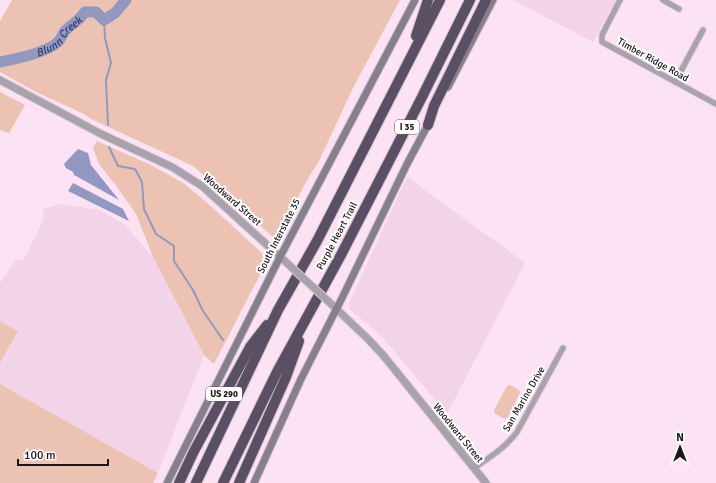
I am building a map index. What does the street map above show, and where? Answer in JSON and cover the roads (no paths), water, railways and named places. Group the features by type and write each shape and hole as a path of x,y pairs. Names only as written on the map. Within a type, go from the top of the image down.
{"highway":[{"path":"408,62 428,0"},
{"name":"Purple Heart Trail","path":"196,483 278,310 317,241 440,0"},
{"name":"Purple Heart Trail","path":"223,483 277,372 310,309 342,253 470,0"},
{"path":"428,124 434,106 486,0"},
{"path":"239,483 286,377 310,309"},
{"name":"US 290","path":"179,483 193,452 250,347 278,310"}],"main road":[{"name":"South Interstate 35","path":"167,483 280,257 415,0"},
{"path":"254,483 300,379 337,309 428,124 463,61 493,0"}],"street":[{"name":"Timber Ridge Road","path":"620,0 602,35 602,42 716,104"},
{"path":"663,0 679,9"},
{"path":"676,82 703,30"},
{"name":"Woodward Street","path":"0,80 101,134 172,167 202,186 367,338 383,355 486,483"},
{"name":"San Marino Drive","path":"474,468 504,447 517,432 563,348"}],"water":[{"path":"78,149 88,153 91,165 119,200 74,175 73,172 66,168 64,164"},
{"path":"73,183 123,209 129,221 68,191"}],"waterway":[{"name":"Blunn Creek","path":"0,62 30,55 53,46 61,39 66,30 85,12 96,12 104,20 115,13 126,0"},
{"path":"104,20 105,38 111,63 106,80 108,125"},
{"path":"109,147 118,166 135,169 142,182 144,209 156,234 174,246 174,261 193,290 203,311 223,340"}]}
